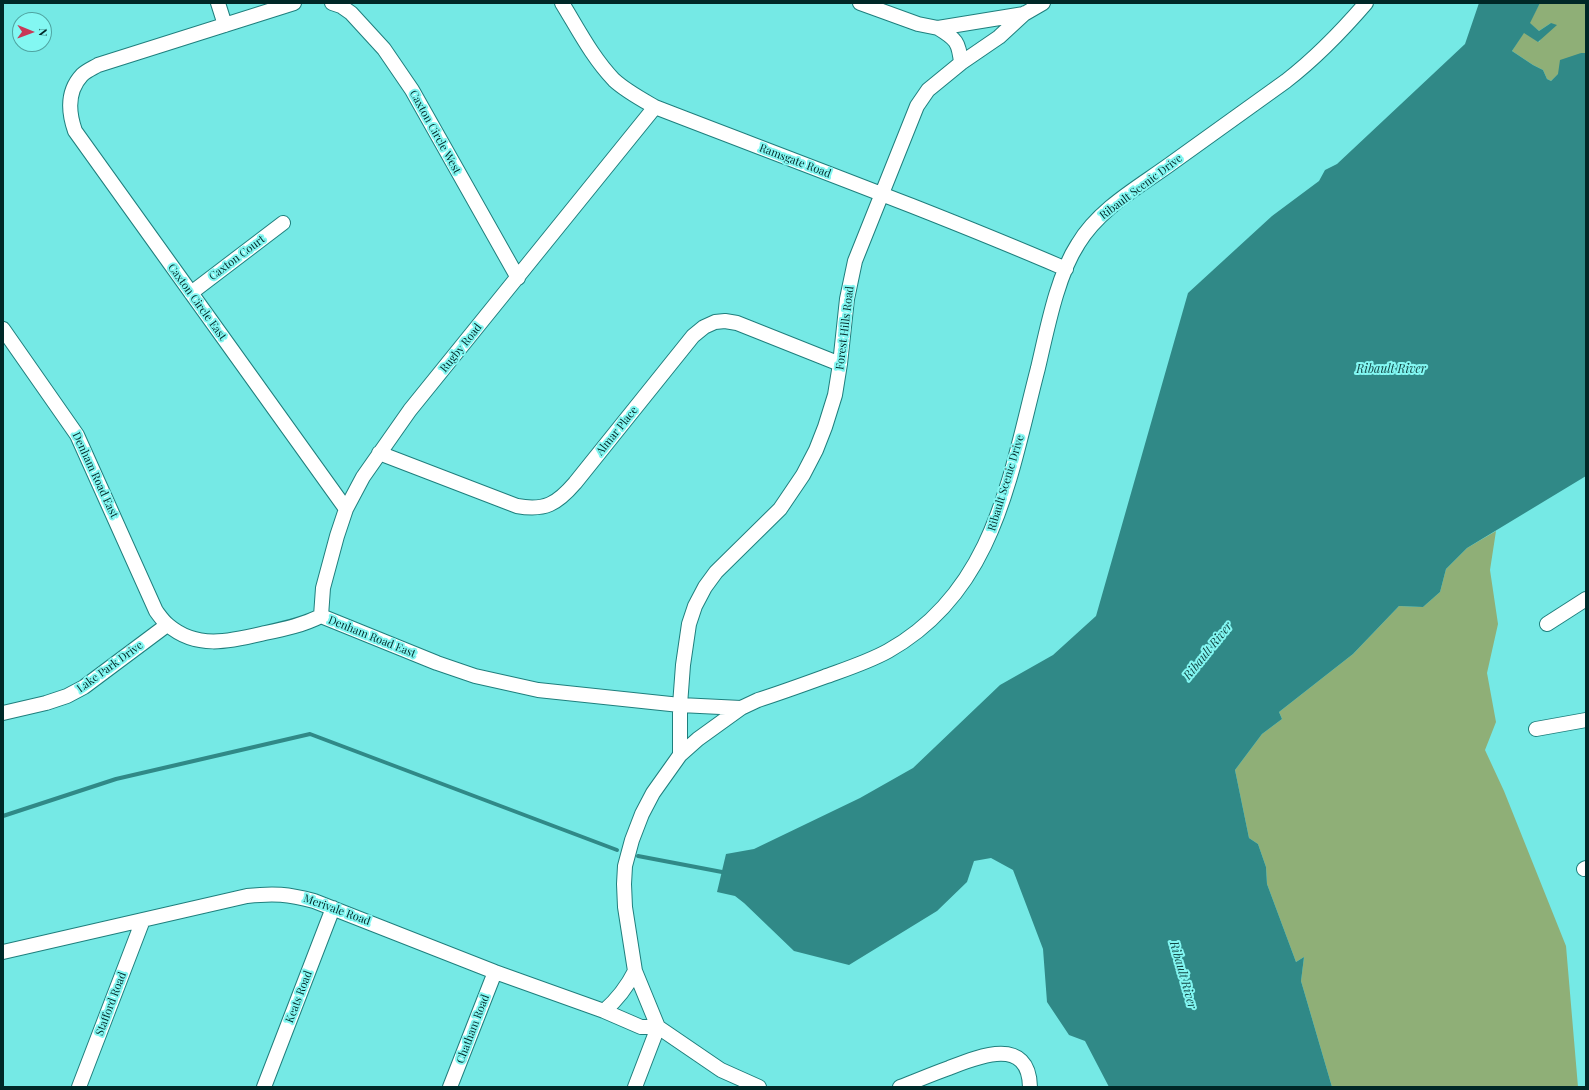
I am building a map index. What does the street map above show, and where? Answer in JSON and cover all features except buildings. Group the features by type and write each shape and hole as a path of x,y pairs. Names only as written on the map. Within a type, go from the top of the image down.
{"street":[{"path":"218,3 225,25 294,3"},
{"name":"Caxton Circle West","path":"332,3 341,6 356,18 384,49 408,84 518,278"},
{"name":"Ramsgate Road","path":"562,3 598,62 632,95 655,107 996,239 1066,269"},
{"path":"860,3 918,24 938,28 951,36 960,48 961,63"},
{"path":"938,28 1025,13 1043,3"},
{"name":"Ribault Scenic Drive","path":"680,704 741,708 758,700 866,662 889,651 929,623 947,604 966,580 992,532 1002,504 1055,300 1076,246 1088,228 1103,213 1308,64 1338,35 1366,3"},
{"name":"Forest Hills Road","path":"680,704 683,665 689,624 695,606 705,587 716,572 780,509 803,475 816,450 835,395 847,299 855,261 917,106 928,90 961,63 999,37 1025,13"},
{"name":"Caxton Circle East","path":"225,25 98,65 83,74 73,87 69,101 70,116 74,131 346,510"},
{"name":"Rugby Road","path":"321,616 323,588 346,510 363,477 410,410 655,107"},
{"name":"Caxton Court","path":"191,293 283,223"},
{"name":"Almar Place","path":"379,453 517,506 529,508 542,507 552,504 563,497 576,483 693,336 704,327 714,322 725,321 745,325 840,364"},
{"name":"Denham Road East","path":"3,329 77,435 156,611 167,625 183,634 198,640 215,642 234,640 306,624 321,616 436,663 502,683 553,692 680,704"},
{"path":"1547,624 1586,599"},
{"name":"Lake Park Drive","path":"3,713 46,704 67,696 84,687 167,625"},
{"path":"680,704 680,755"},
{"path":"741,708 698,739 680,755 653,793 642,814 632,840 625,866 625,907 635,971 658,1027 721,1070 759,1087"},
{"path":"1536,730 1586,720"},
{"name":"Merivale Road","path":"3,952 247,896 270,894 292,895 314,900 495,972 604,1011 641,1027 658,1027"},
{"name":"Keats Road","path":"264,1087 334,908"},
{"name":"Stafford Road","path":"79,1087 143,920"},
{"path":"604,1011 627,987 635,971"},
{"name":"Chatham Road","path":"450,1087 495,972"},
{"path":"634,1087 658,1027"},
{"path":"900,1087 978,1057 995,1053 1007,1054 1017,1058 1024,1065 1028,1075 1030,1087"}],"green space":[{"path":"1540,3 1586,3 1586,53 1581,53 1551,81 1547,79 1543,70 1512,51 1524,32 1539,42 1551,23 1539,31 1529,23"},
{"path":"1496,531 1490,570 1498,624 1487,673 1496,722 1485,750 1504,791 1566,946 1578,1087 1332,1087 1301,981 1304,957 1296,962 1267,884 1266,867 1258,844 1249,838 1235,770 1262,734 1282,719 1279,712 1353,654 1399,606 1423,607 1440,592 1446,569 1467,548"}],"water":[{"name":"Ribault River","path":"1479,3 1540,3 1530,23 1539,31 1551,23 1557,25 1538,42 1524,33 1512,51 1543,70 1547,79 1551,81 1558,74 1560,60 1581,53 1586,53 1586,476 1467,548 1446,569 1440,592 1423,607 1399,606 1353,654 1279,712 1282,719 1262,734 1235,770 1249,838 1258,844 1266,867 1267,884 1296,962 1304,957 1301,981 1332,1087 1109,1087 1085,1041 1069,1035 1047,1002 1043,949 1013,870 991,858 974,861 967,882 937,911 849,965 794,951 735,896 717,892 726,854 754,849 860,798 913,768 1000,685 1053,655 1096,616 1188,293 1272,216 1319,181 1325,170 1337,164 1465,44"}],"waterway":[{"path":"3,816 116,779 310,734 617,850"},
{"path":"638,856 722,872"}]}
